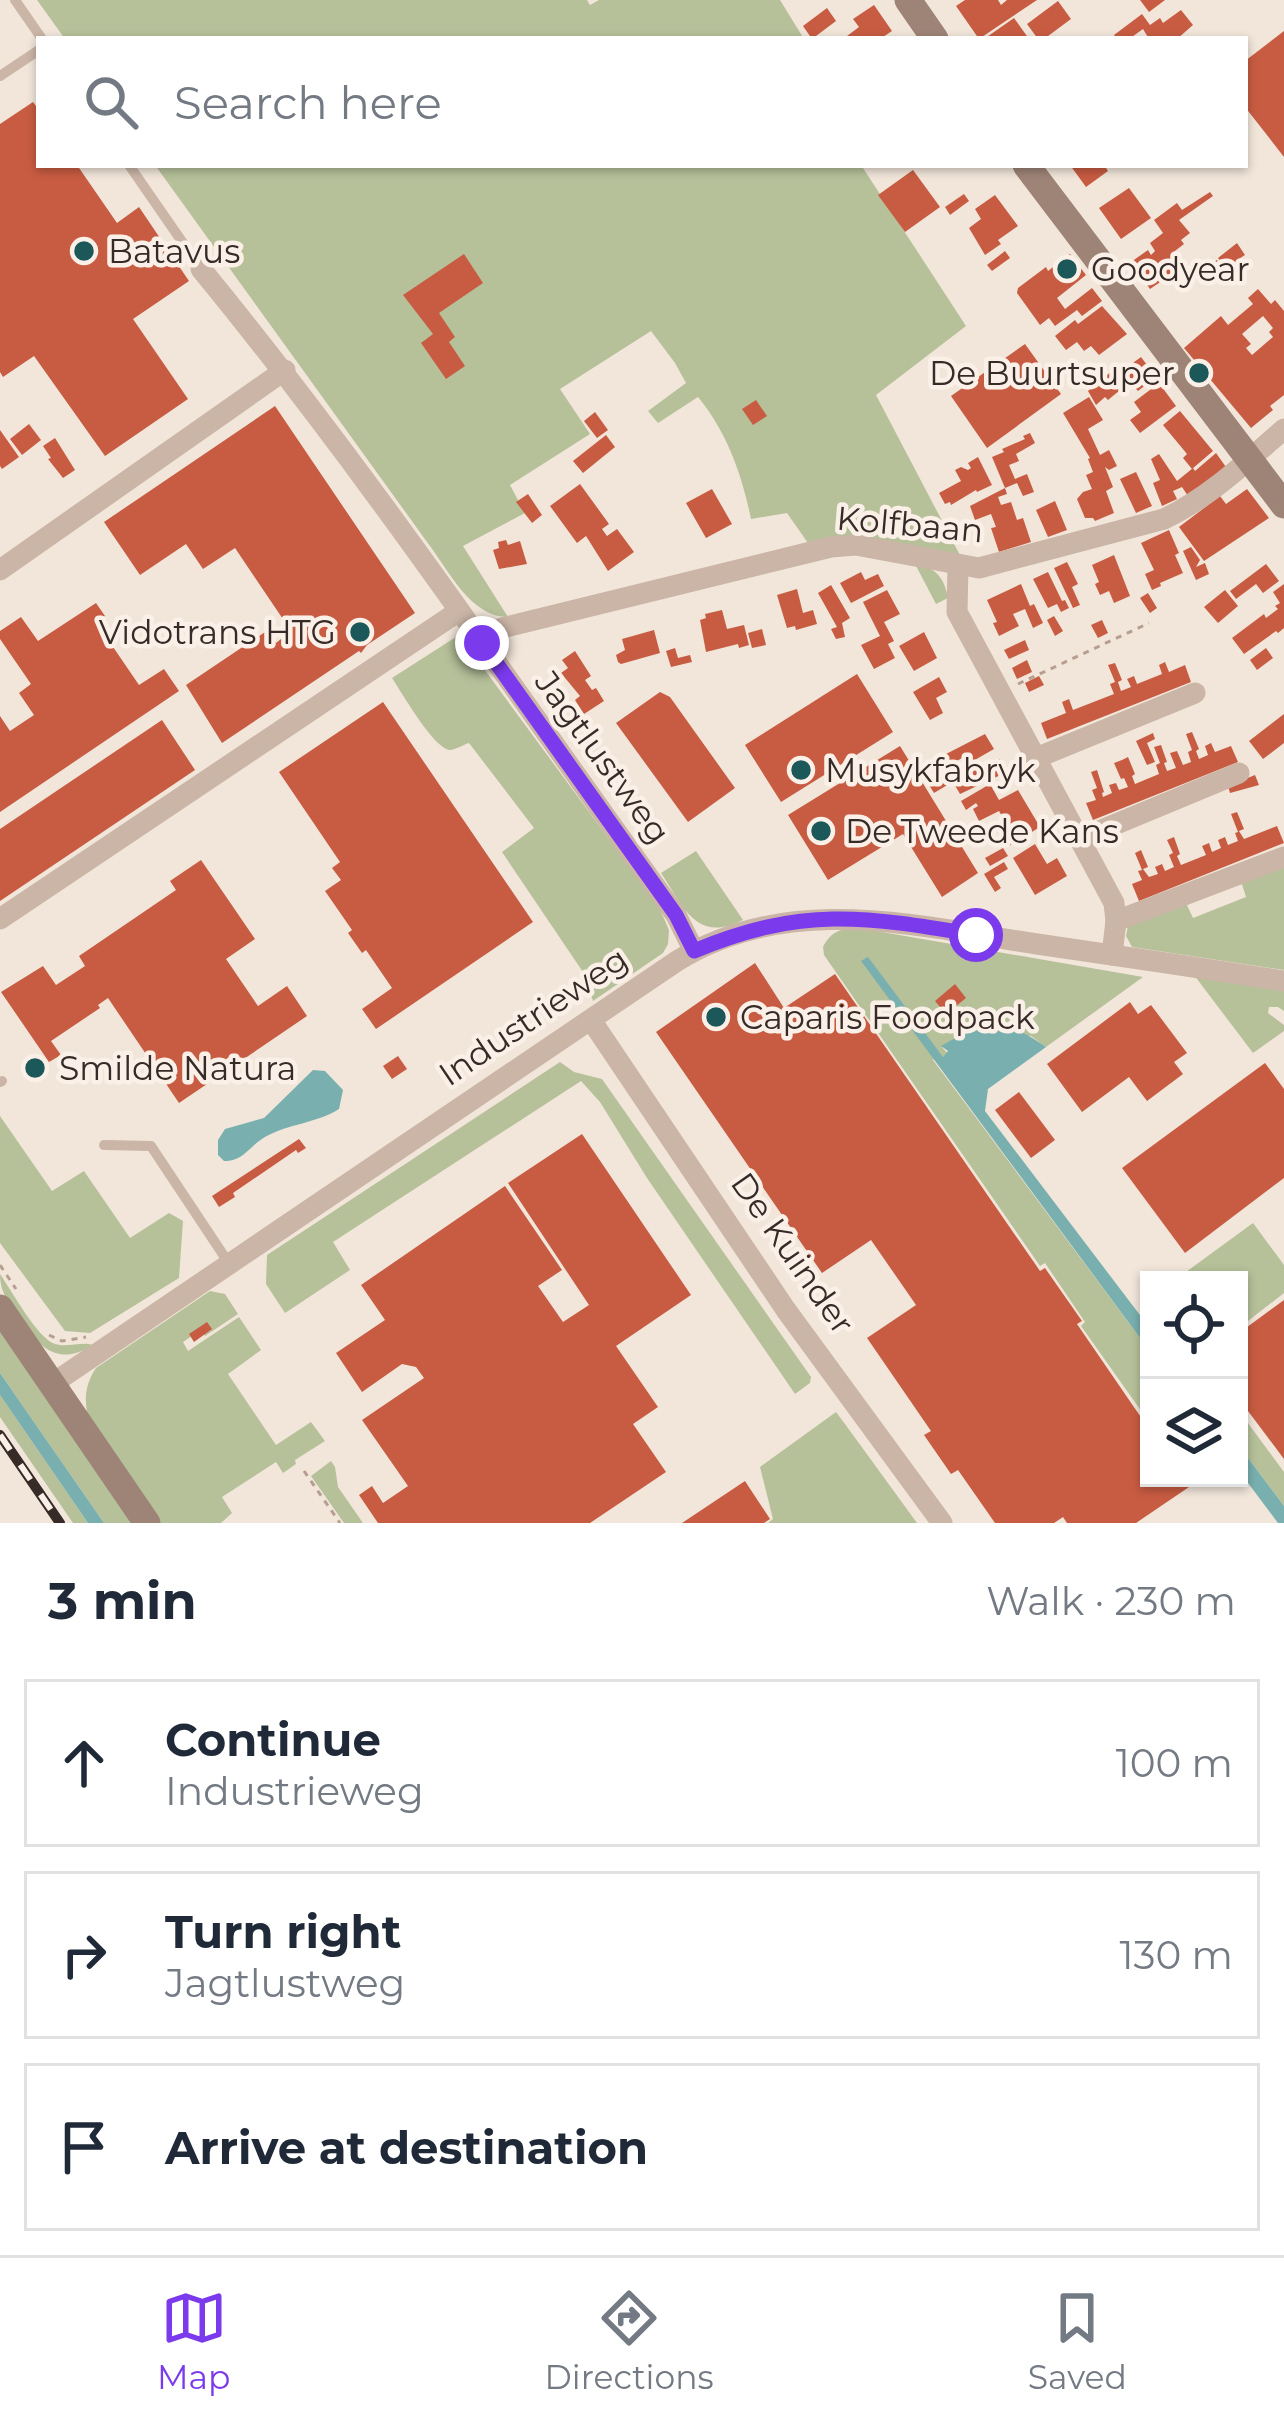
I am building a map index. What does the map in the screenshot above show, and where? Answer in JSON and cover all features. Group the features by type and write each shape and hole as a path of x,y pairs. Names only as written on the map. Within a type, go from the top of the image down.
{"street":[{"path":"908,0 933,36"},
{"path":"1028,168 1284,506"},
{"name":"Jagtlustweg","path":"202,269 285,370 459,611 676,915 694,951"},
{"path":"0,570 285,370"},
{"name":"Kolfbaan","path":"482,643 502,628 831,547 856,545 980,568 1164,519 1211,492 1284,428"},
{"path":"958,566 956,612 1114,903 1112,955"},
{"path":"0,919 459,611"},
{"path":"1036,758 1195,693"},
{"path":"1080,839 1239,773"},
{"path":"1116,921 1284,856"},
{"name":"Industrieweg","path":"52,1384 694,951 732,935 797,920 842,917 902,922 1284,981"},
{"name":"De Kuinder","path":"591,1020 787,1310 942,1523"},
{"path":"10,1301 52,1384 147,1523"}],"lane":[{"path":"15,0 40,36"},
{"path":"0,76 36,52"},
{"path":"131,168 202,269"},
{"path":"104,1145 151,1146 230,1265"}],"path":[{"path":"1000,692 1149,623"},
{"path":"0,1265 10,1301"},
{"path":"46,1331 62,1341 94,1340"},
{"path":"304,1471 340,1523"}],"green space":[{"path":"37,0 587,0 590,5 599,0 780,0 802,36 63,36"},
{"path":"157,168 863,168 966,326 876,395 961,557 810,546 787,513 751,519 732,455 698,397 658,423 648,411 686,383 651,331 560,389 590,434 510,485 525,513 463,546 508,617 482,609 452,578"},
{"path":"915,564 938,575 948,598 936,604"},
{"path":"459,635 659,907 669,930 663,953 593,1001 585,975 502,852 534,828 469,743 450,750 443,747 392,678"},
{"path":"696,851 743,920 727,926 702,924 676,898 661,873"},
{"path":"1284,861 1284,970 1132,947 1126,936 1128,926 1185,901 1193,918 1246,897 1240,878"},
{"path":"853,927 1143,977 1046,1047 1031,1036 942,1047 948,1054 943,1057 938,1052 933,1060 1140,1338 1140,1409 1081,1326 1085,1322 1045,1263 1040,1266 824,955 823,947 839,931"},
{"path":"1194,975 1284,991 1284,1011 1269,1007 1268,1013 1284,1025 1284,1031 1253,1053"},
{"path":"560,1062 574,1072 602,1079 811,1377 810,1383 795,1394 600,1102 581,1081 333,1242 350,1270 285,1313 266,1284 267,1255"},
{"path":"0,1116 52,1191 84,1171 130,1238 169,1213 183,1221 179,1278 90,1333 65,1331 0,1243"},
{"path":"1253,1223 1284,1265 1284,1293 1248,1321 1248,1271 1187,1271"},
{"path":"0,1274 48,1340 60,1345 93,1345 70,1354 43,1346 9,1303"},
{"path":"210,1291 225,1294 238,1314 205,1336 201,1330 183,1342 188,1351 239,1317 261,1350 228,1374 276,1445 311,1422 325,1441 283,1473 276,1462 222,1497 232,1513 221,1523 159,1523 89,1421 87,1387 96,1368"},
{"path":"0,1329 132,1523 104,1523 0,1373"},
{"path":"0,1395 88,1523 73,1523 0,1417"},
{"path":"836,1412 917,1523 768,1523 773,1519 760,1467"},
{"path":"1248,1423 1284,1472 1284,1506 1248,1458"},
{"path":"331,1461 338,1487 363,1523 344,1523 311,1476"}],"water":[{"path":"868,957 943,1057 948,1051 941,1046 994,1026 1018,1031 1046,1047 988,1089 985,1111 1140,1315 1140,1338 861,961"},
{"path":"313,1070 325,1071 343,1090 339,1109 274,1133 237,1159 224,1161 218,1155 218,1140 225,1129 264,1118"},
{"path":"0,1373 104,1523 88,1523 0,1395"},
{"path":"1248,1458 1284,1506 1284,1523 1278,1523 1248,1483"}],"building":[{"path":"965,0 998,0 1001,5 1007,0 1037,0 983,36 977,36 956,6"},
{"path":"1140,0 1165,0 1149,12"},
{"path":"1058,1 1071,19 1048,36 1036,36 1027,24"},
{"path":"874,5 892,31 884,36 847,36 859,27 853,19"},
{"path":"827,8 836,21 816,36 810,36 803,26"},
{"path":"1181,10 1193,25 1180,36 1147,36 1143,29 1133,36 1114,35 1142,14 1150,25 1160,18 1163,23"},
{"path":"1014,18 1027,36 988,36"},
{"path":"1284,31 1284,157 1248,111 1248,59"},
{"name":"Batavus","path":"33,102 36,168 79,168 117,223 139,207 189,281 133,319 188,399 105,456 34,356 3,377 0,372 0,124"},
{"path":"1072,168 1106,168 1108,171 1086,187"},
{"path":"913,170 940,207 905,232 878,195"},
{"path":"1129,188 1151,218 1121,239 1099,208"},
{"path":"1210,192 1213,196 1179,220 1190,233 1171,254 1181,268 1150,289 1131,262 1148,250 1151,255 1155,251 1150,243 1163,233 1154,220 1177,203 1182,210"},
{"path":"964,194 969,201 950,215 945,207"},
{"path":"995,195 1018,226 985,255 969,228 981,219 975,209"},
{"path":"1237,243 1245,255 1237,260 1245,271 1235,279 1218,258"},
{"path":"1005,251 1010,258 992,271 987,265"},
{"path":"464,254 483,283 439,313 455,337 449,342 465,366 446,379 421,343 433,334 403,295"},
{"path":"1070,254 1086,275 1057,298 1065,309 1092,288 1102,301 1082,316 1077,310 1055,326 1049,318 1040,325 1018,288"},
{"path":"1217,260 1226,271 1216,278 1207,267"},
{"path":"1258,289 1284,311 1284,395 1251,428 1184,348 1221,316 1228,325 1253,304 1248,298","holes":["1263,316 1273,328 1269,332 1273,337 1252,355 1246,348 1251,344 1242,334"]},
{"path":"1102,306 1127,334 1099,355 1091,346 1084,351 1077,342 1066,350 1055,336"},
{"path":"1025,344 1061,394 987,448 951,396"},
{"path":"1141,357 1156,377 1138,391 1130,382 1096,405 1088,391 1115,369 1119,373"},
{"path":"1159,383 1176,406 1140,433 1130,420 1141,412 1134,402"},
{"path":"1089,397 1103,420 1088,429 1100,455 1109,450 1117,466 1105,467 1113,487 1106,491 1114,513 1095,521 1085,518 1077,499 1092,489 1086,475 1093,472 1090,458 1063,413"},
{"path":"756,400 767,416 753,425 742,409"},
{"path":"275,406 415,613 222,743 186,685 268,630 276,643 291,631 235,548 203,569 186,544 140,575 104,522"},
{"path":"1180,411 1213,451 1192,469 1183,458 1187,454 1163,425"},
{"path":"595,412 608,430 597,438 584,421"},
{"path":"29,424 41,440 22,455 10,439"},
{"path":"0,430 19,457 2,469 0,466"},
{"path":"1030,433 1035,443 1016,454 1019,461 1009,465 1015,479 1027,474 1034,492 1023,496 1017,483 1005,488 992,457"},
{"path":"606,435 615,447 583,473 573,461"},
{"path":"55,438 75,470 63,478 43,446"},
{"path":"1216,453 1226,467 1188,496 1182,487 1173,491 1177,499 1162,506 1153,483 1160,480 1151,459 1159,454 1177,481"},
{"path":"978,457 992,485 945,504 939,493 961,481 955,470 968,470 968,463"},
{"path":"1136,472 1152,506 1136,513 1120,479"},
{"path":"580,484 609,524 602,529 607,536 617,529 634,552 608,571 586,536 577,543 550,506"},
{"path":"1005,488 1007,494 998,497 1001,505 1011,502 1031,542 999,552 991,514 975,520 970,506"},
{"path":"712,489 732,524 706,538 686,503"},
{"path":"1247,489 1269,518 1204,561 1179,527 1220,496 1226,504"},
{"path":"528,494 542,515 532,523 516,502"},
{"path":"1055,501 1067,530 1048,537 1036,510"},
{"path":"1169,530 1183,573 1152,590 1145,574 1154,570 1141,543"},
{"path":"506,540 508,545 520,541 527,564 499,569 493,550"},
{"path":"1191,547 1200,560 1196,567 1205,563 1209,574 1196,580 1183,551"},
{"path":"1114,555 1130,596 1114,603 1109,591 1100,595 1092,565"},
{"path":"1067,562 1078,584 1072,587 1080,605 1073,608 1054,568"},
{"path":"1266,564 1279,581 1263,593 1256,584 1236,599 1230,591"},
{"path":"861,572 865,580 878,574 884,586 851,603 840,583"},
{"path":"1048,572 1069,608 1061,612 1057,604 1048,608 1033,579"},
{"path":"1021,584 1043,623 1033,628 1025,609 1013,614 1019,626 999,636 987,600"},
{"path":"1284,584 1284,628 1244,654 1232,638 1278,609 1275,606 1280,603 1273,592"},
{"path":"831,585 850,618 842,623 845,637 836,639 831,629 837,627 818,593"},
{"path":"797,589 803,613 813,610 817,624 796,630 795,626 787,628 777,595"},
{"path":"887,590 900,614 884,622 894,641 888,644 895,658 874,669 861,645 880,636 863,602"},
{"path":"1225,590 1238,606 1218,623 1204,607"},
{"path":"1148,593 1157,608 1150,613 1140,598"},
{"path":"96,603 105,616 96,622 139,685 164,669 179,691 0,812 0,716 10,731 34,715 19,693 31,684 0,639 0,631 21,617 38,641"},
{"path":"722,610 727,629 744,625 749,645 706,652 700,620"},
{"path":"1054,616 1063,631 1055,636 1047,620"},
{"path":"1102,620 1108,633 1098,638 1091,625"},
{"path":"762,629 766,645 752,648 748,633"},
{"path":"654,630 660,653 618,662 616,655 625,650 622,639"},
{"path":"924,632 937,658 914,671 899,646"},
{"path":"1025,640 1029,650 1009,659 1004,650"},
{"path":"675,648 678,658 690,655 692,662 671,667 666,651"},
{"path":"1266,648 1273,658 1257,670 1250,660"},
{"path":"575,651 591,676 585,680 604,701 584,714 575,700 580,696 561,673 568,668 562,660"},
{"path":"1027,660 1032,672 1017,679 1012,668"},
{"path":"1165,662 1169,672 1185,665 1191,682 1047,739 1041,723 1066,713 1062,702 1069,699 1073,710 1114,694 1108,665 1115,663 1121,691 1131,687 1127,679 1134,676 1137,684 1162,674 1159,665"},
{"path":"857,674 893,732 781,802 745,745"},
{"path":"1039,676 1044,685 1029,692 1025,683"},
{"path":"939,677 947,692 936,698 943,713 930,720 913,692"},
{"path":"660,692 670,697 735,788 688,822 616,723"},
{"path":"383,702 533,922 376,1029 362,1009 392,988 348,933 352,930 325,891 341,880 332,868 340,862 279,772"},
{"path":"1284,714 1284,743 1263,759 1249,741"},
{"path":"162,720 195,770 0,901 0,829"},
{"path":"1192,732 1199,759 1208,755 1205,746 1211,743 1215,752 1231,746 1238,762 1093,820 1086,803 1096,800 1091,772 1097,770 1103,797 1112,793 1109,785 1116,783 1119,790 1128,787 1114,763 1128,757 1135,784 1159,774 1154,747 1161,745 1167,771 1176,768 1170,753 1177,751 1183,765 1191,762 1186,734"},
{"path":"1153,733 1155,739 1147,743 1155,762 1147,765 1136,741"},
{"path":"985,734 994,749 966,765 962,758 952,764 946,754"},
{"path":"900,746 978,873 942,897 903,834 828,880 788,815"},
{"path":"1000,759 1007,772 960,794 953,782"},
{"path":"942,773 949,784 934,793 927,782"},
{"path":"1255,775 1259,785 1230,793 1228,786"},
{"path":"990,784 999,800 1018,790 1040,827 1009,846 1005,839 1013,835 999,811 979,821 973,809 976,803 966,810 961,801"},
{"path":"1237,812 1244,839 1277,826 1284,843 1139,901 1132,884 1142,880 1138,871 1142,870 1135,853 1141,850 1149,877 1158,874 1155,867 1162,864 1165,871 1174,867 1167,840 1174,837 1181,865 1206,855 1202,846 1209,843 1212,852 1221,848 1218,840 1225,837 1228,845 1238,841 1231,814"},
{"path":"1035,844 1047,864 1057,858 1067,876 1035,895 1013,858"},
{"path":"1003,848 1008,856 990,866 985,858"},
{"path":"201,860 255,939 226,959 258,1006 287,986 307,1016 179,1103 108,998 51,1041 61,1055 49,1062 1,992 43,966 56,985 85,966 79,956 176,890 170,881"},
{"path":"1004,862 1008,869 994,877 1001,888 995,892 984,874"},
{"path":"755,963 784,1008 835,974 1040,1271 1045,1268 1082,1321 1077,1324 1140,1416 1140,1487 1189,1487 1136,1523 1067,1523 1063,1517 1054,1523 995,1523 958,1470 951,1474 924,1435 931,1431 867,1338 916,1305 871,1240 822,1273 656,1032"},
{"path":"955,984 966,998 946,1014 935,1001"},
{"path":"1130,1002 1138,1014 1151,1005 1187,1053 1174,1062 1183,1074 1147,1101 1129,1077 1082,1112 1047,1064"},
{"path":"398,1056 407,1069 392,1079 383,1066"},
{"path":"1265,1063 1284,1089 1284,1178 1185,1253 1122,1168"},
{"path":"1019,1092 1055,1140 1031,1158 995,1110"},
{"path":"582,1134 691,1295 616,1346 658,1407 633,1424 666,1472 590,1523 378,1523 359,1495 372,1486 383,1503 408,1486 362,1420 424,1378 416,1367 402,1364 362,1392 336,1353 385,1320 361,1285 505,1186 562,1270 538,1286 563,1322 589,1305 508,1183"},
{"path":"299,1139 306,1148 296,1150 219,1207 212,1196"},
{"path":"1284,1300 1284,1459 1248,1411 1248,1326"},
{"path":"207,1322 212,1329 194,1342 189,1334"},
{"path":"745,1481 770,1519 764,1523 682,1523"}],"railway":[{"path":"0,1435 60,1523"}],"place":[{"name":"Batavus","path":"84,251"},
{"name":"Goodyear","path":"1067,269"},
{"name":"De Buurtsuper","path":"1199,373"},
{"name":"Vidotrans HTG","path":"360,632"},
{"name":"Musykfabryk","path":"801,770"},
{"name":"De Tweede Kans","path":"821,831"},
{"name":"Caparis Foodpack","path":"716,1017"},
{"name":"Smilde Natura","path":"35,1068"}],"route":[{"path":"482,643 676,915 694,951 747,931 816,918 902,922 976,935"}]}
